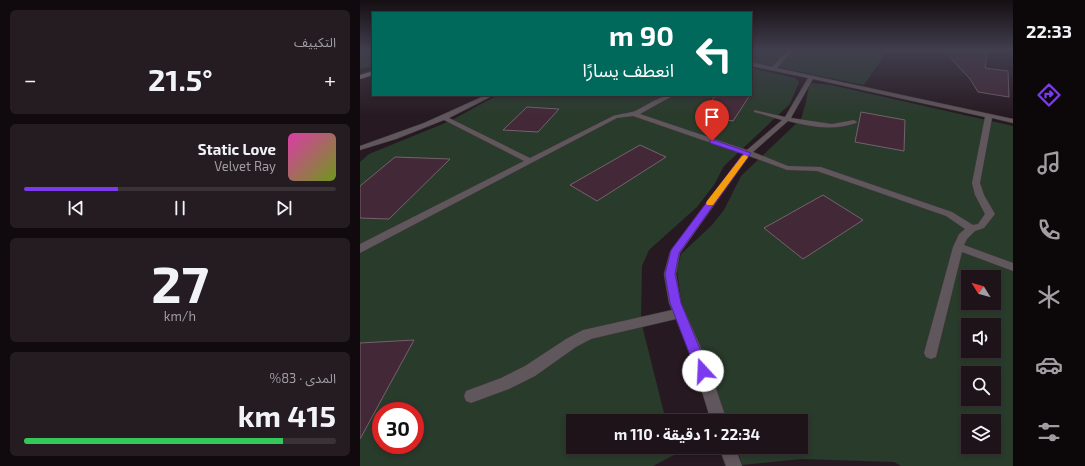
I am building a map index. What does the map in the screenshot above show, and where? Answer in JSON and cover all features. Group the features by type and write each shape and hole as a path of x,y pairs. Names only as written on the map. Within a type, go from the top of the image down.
{"street":[{"path":"786,72 1013,121"},
{"path":"360,77 372,73"},
{"path":"717,414 699,359 675,303 670,274 675,252 748,153 788,118 811,77"},
{"path":"360,148 406,134 445,118 489,96"},
{"path":"634,114 669,96"},
{"path":"756,111 816,126 845,125 854,122"},
{"path":"360,248 615,117 625,114 634,114 787,168 818,169 935,208 949,214 972,229"},
{"path":"931,353 958,247 963,237 972,229 981,226 990,214 985,202 977,192 976,183 989,115"},
{"path":"445,118 530,161"},
{"path":"958,247 1013,266"},
{"path":"470,396 504,384 530,371 571,343 588,334 680,313"},
{"path":"730,454 734,466"}],"green space":[{"path":"752,72 767,72 795,78 799,82 790,104 724,166 714,185 697,207 649,250 642,266 641,321 664,414 566,414 566,454 674,454 653,466 360,466 360,162 369,154 450,121 496,96 752,96"},
{"path":"799,72 873,72 864,85"},
{"path":"812,83 831,85 1013,126 1013,466 901,466 894,462 801,459 742,465 738,454 808,454 808,414 723,414 681,301 677,270 681,254 712,225 724,210 741,176 801,119 809,86"}],"building":[{"path":"963,72 1008,72 1009,97 978,92"},
{"path":"715,96 749,96 733,121 700,115"},
{"path":"527,107 559,109 538,132 503,130"},
{"path":"861,112 905,120 904,151 855,142"},
{"path":"640,145 666,157 597,201 570,185"},
{"path":"395,157 450,159 389,219 360,218 360,186"},
{"path":"823,195 863,220 803,259 764,228"},
{"path":"414,340 380,402 372,402 372,417 360,439 360,343"}],"slow traffic":[{"path":"710,203 728,182 745,157"}],"route":[{"path":"703,371 675,303 670,274 675,252 705,209 728,182 748,153 712,141"}]}
